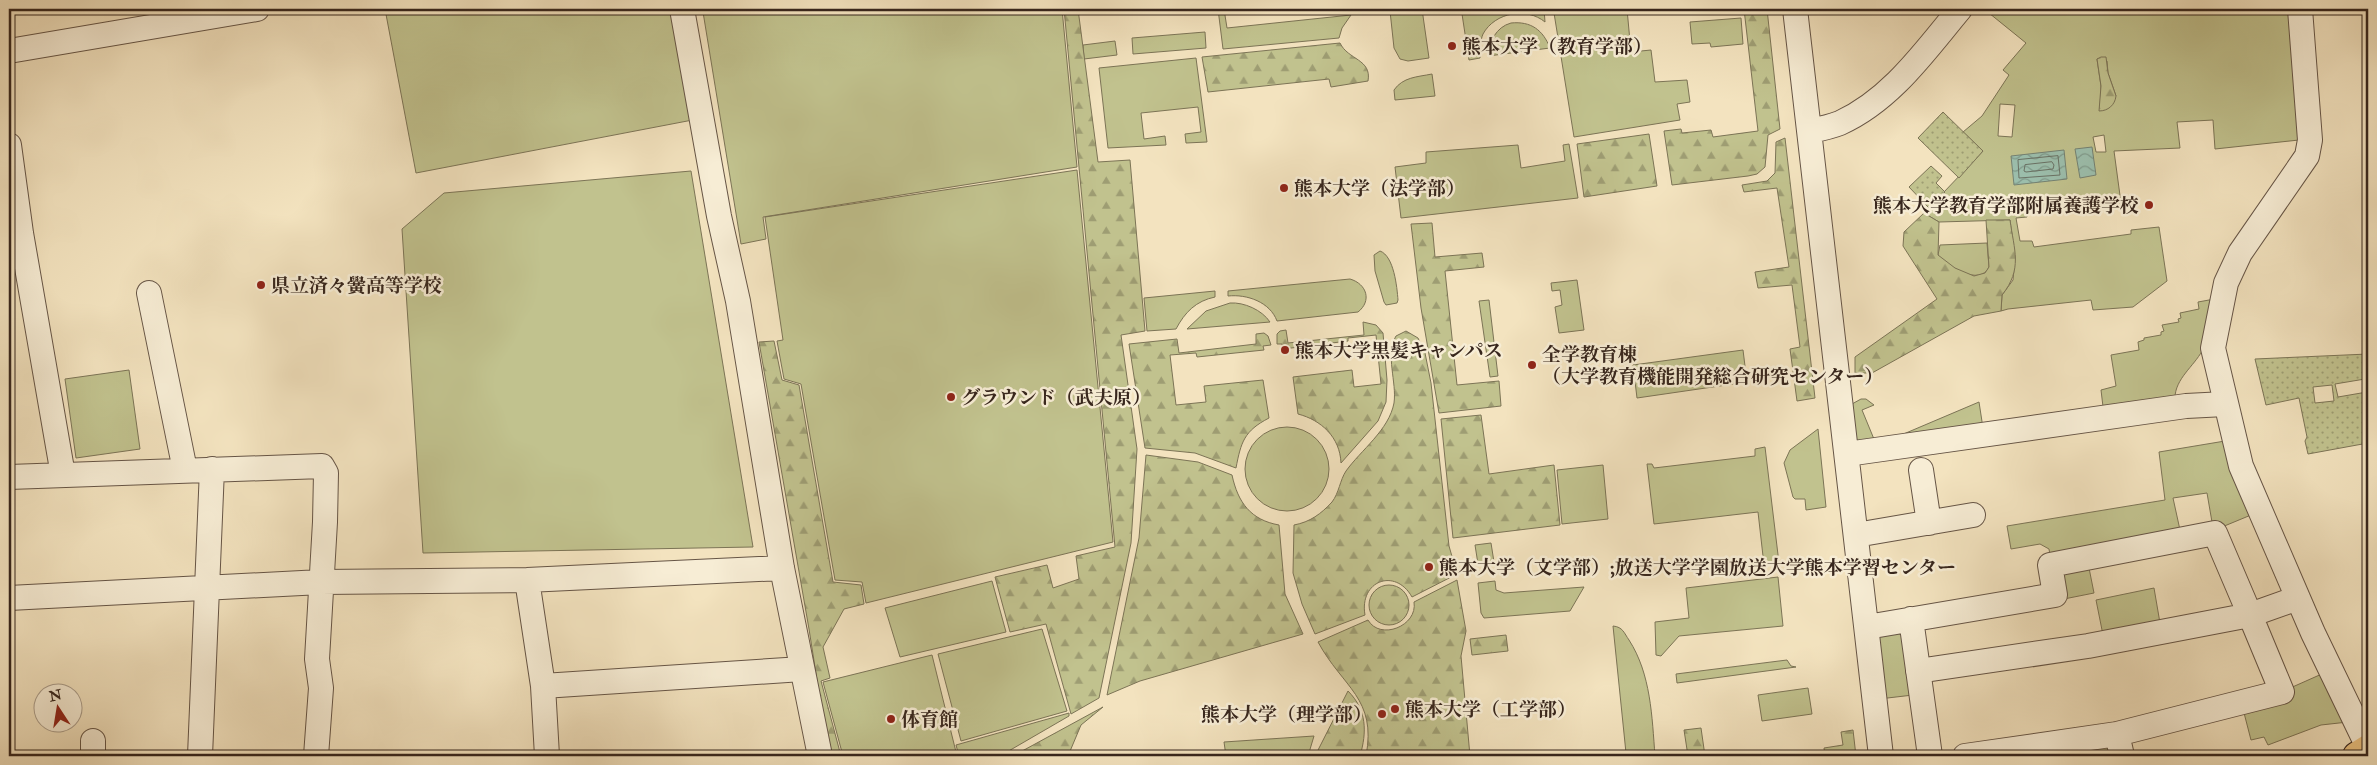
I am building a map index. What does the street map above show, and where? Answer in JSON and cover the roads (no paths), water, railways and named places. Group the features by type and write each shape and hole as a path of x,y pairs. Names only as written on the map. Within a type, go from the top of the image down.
{"main road":[{"path":"2357,756 2368,748"}],"street":[{"path":"9,51 257,9"},
{"path":"682,9 719,216 738,301 782,568 820,756"},
{"path":"1795,9 1881,756"},
{"path":"1810,132 1839,123 1867,108 1909,70 1960,9"},
{"path":"2300,9 2310,140 2307,156 2240,253 2226,284 2213,348 2241,466 2298,598 2368,748"},
{"path":"9,145 17,270 63,475"},
{"path":"149,293 185,470"},
{"path":"1847,454 2186,406 2225,404"},
{"path":"9,477 322,466 326,473 317,659 321,688 316,756"},
{"path":"200,756 212,469"},
{"path":"1921,470 1929,523"},
{"path":"1856,535 1973,515"},
{"path":"1866,627 2055,595 2050,565 2215,533 2282,692 2120,745 1965,756"},
{"path":"9,598 321,582 527,580 782,568"},
{"path":"527,580 543,686 547,756"},
{"path":"1918,671 2088,646 2250,615 2298,598"},
{"path":"1911,619 1930,756"},
{"path":"543,686 802,669"}],"water":[{"path":"2092,147 2096,175 2080,178 2075,149"},
{"path":"2064,150 2067,179 2014,185 2011,156"}],"place":[{"name":"熊本大学（教育学部）","path":"1452,46"},
{"name":"熊本大学（法学部）","path":"1284,188"},
{"name":"熊本大学教育学部附属養護学校","path":"2149,205"},
{"name":"県立済々黌高等学校","path":"261,285"},
{"name":"熊本大学黒髪キャンパス","path":"1285,350"},
{"name":"全学教育棟 （大学教育機能開発総合研究センター）","path":"1532,365"},
{"name":"グラウンド（武夫原）","path":"951,397"},
{"name":"熊本大学（文学部）;放送大学学園放送大学熊本学習センター","path":"1429,567"},
{"name":"熊本大学（工学部）","path":"1395,709"},
{"name":"熊本大学（理学部）","path":"1382,714"},
{"name":"体育館","path":"891,719"}]}
